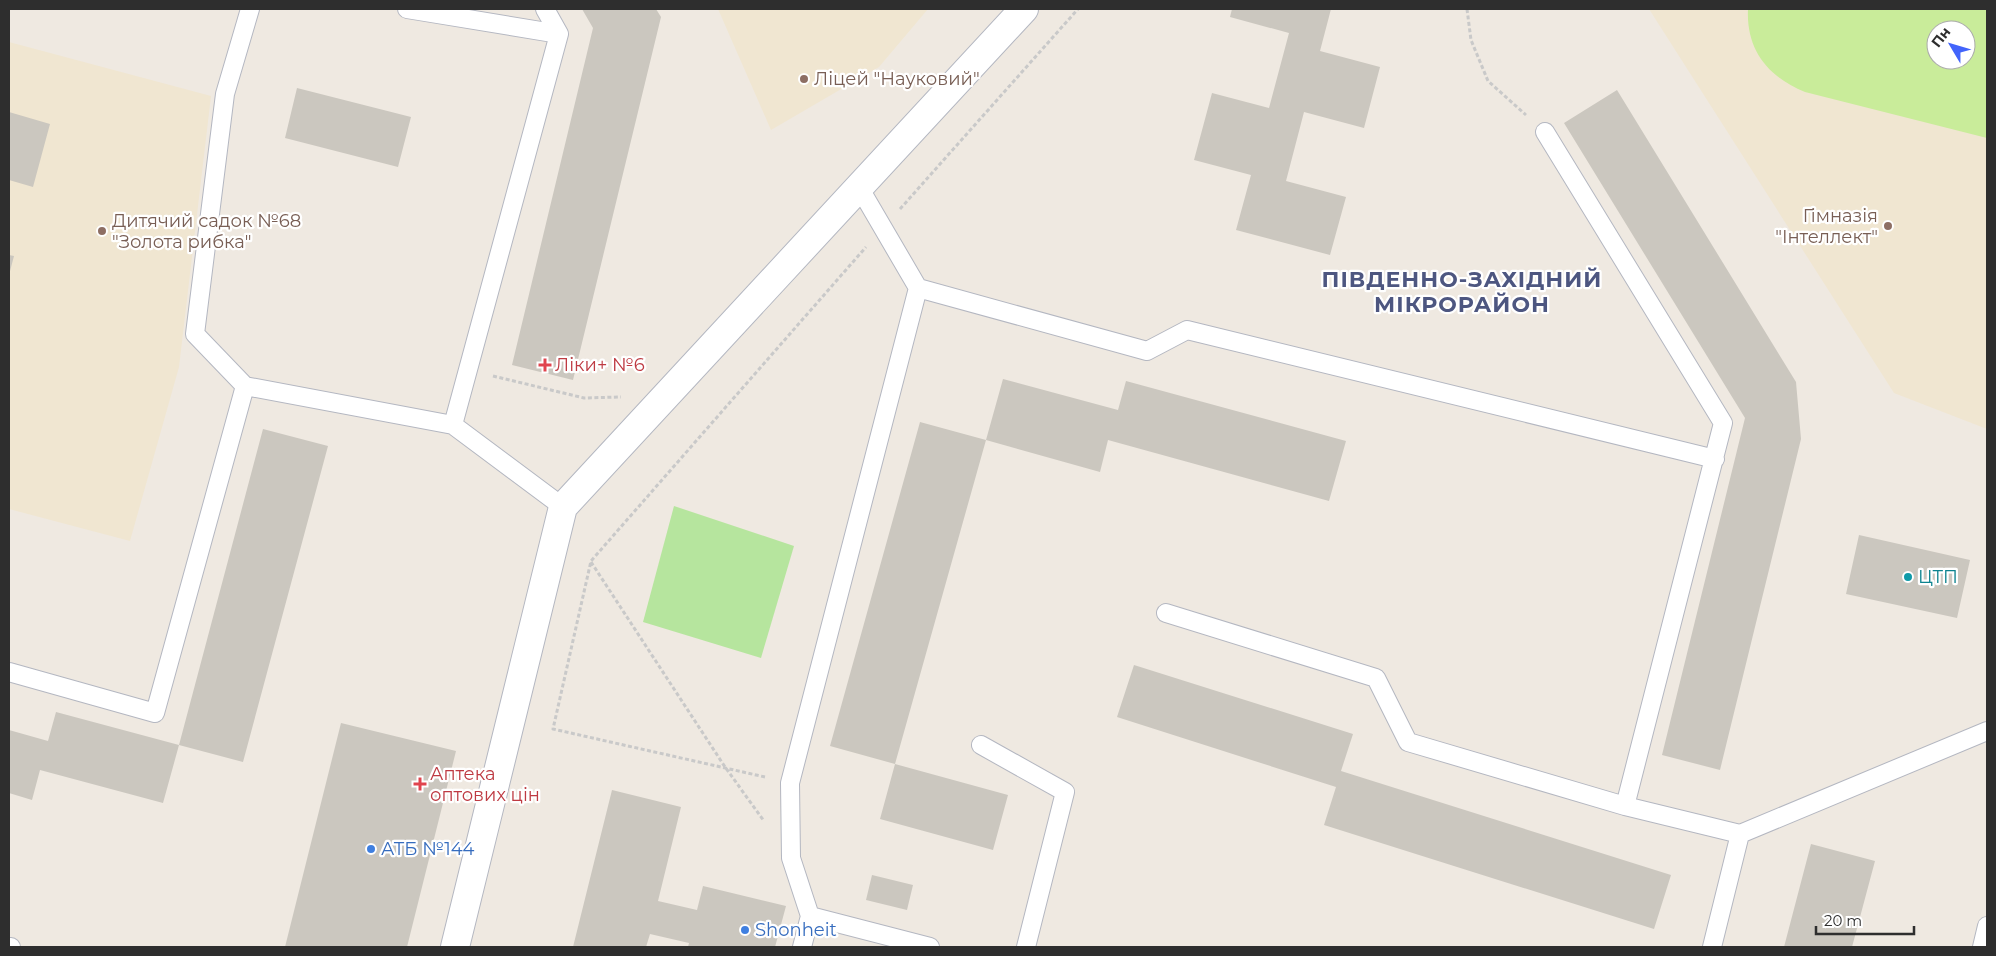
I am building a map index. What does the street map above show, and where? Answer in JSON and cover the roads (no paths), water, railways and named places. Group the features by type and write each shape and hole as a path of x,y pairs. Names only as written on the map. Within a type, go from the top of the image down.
{"street":[{"path":"455,947 563,507 1024,9"}],"lane":[{"path":"250,9 225,94 195,334 244,386 453,425 563,507"},
{"path":"407,9 559,34"},
{"path":"453,425 559,34 545,9"},
{"path":"1545,132 1723,423 1625,806"},
{"path":"859,187 918,288 1147,351 1187,330 1715,459"},
{"path":"802,947 810,916 791,858 790,783 918,288"},
{"path":"9,672 155,712 244,386"},
{"path":"1166,613 1376,678 1408,742 1625,806 1740,834 1987,731"},
{"path":"981,745 1064,792 1026,947"},
{"path":"1712,947 1740,834"},
{"path":"810,916 930,947"},
{"path":"1982,947 1987,926"}],"place":[{"name":"Ліцей \"Науковий\"","path":"804,79"},
{"name":"Гімназія \"Інтеллект\"","path":"1888,226"},
{"name":"Дитячий садок №68 \"Золота рибка\"","path":"102,231"},
{"name":"Ліки+ №6","path":"545,365"},
{"name":"ЦТП","path":"1908,577"},
{"name":"Аптека оптових цін","path":"420,784"},
{"name":"АТБ №144","path":"371,849"},
{"name":"Shonheit","path":"745,930"}],"district":[{"name":"ПІВДЕННО-ЗАХІДНИЙ МІКРОРАЙОН","path":"1462,292"}]}
